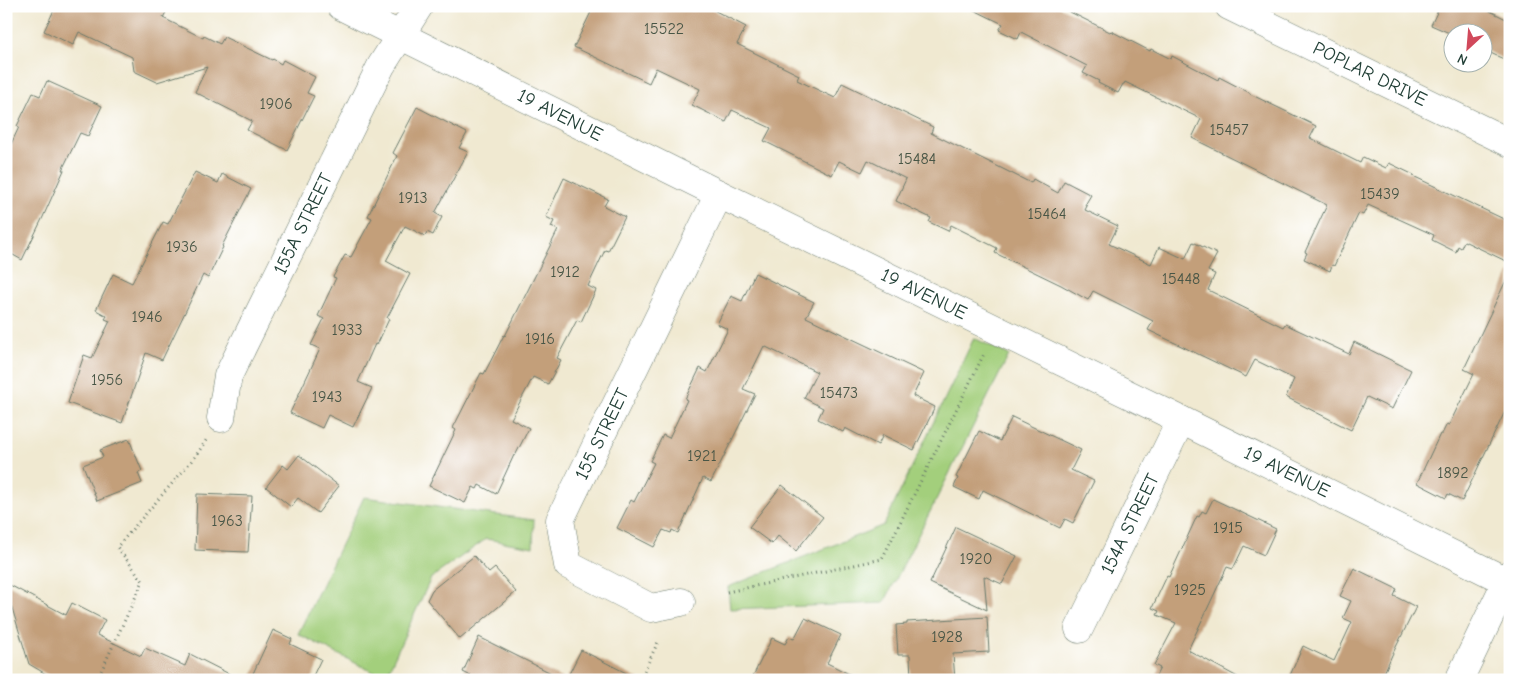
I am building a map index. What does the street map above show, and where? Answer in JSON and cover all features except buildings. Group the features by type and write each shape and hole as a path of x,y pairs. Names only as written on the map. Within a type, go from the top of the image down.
{"street":[{"name":"19 AVENUE","path":"341,6 718,194 1508,578"},
{"path":"400,35 419,6"},
{"name":"POPLAR DRIVE","path":"1229,6 1510,143"},
{"name":"155A STREET","path":"221,418 228,376 381,66 400,35"},
{"name":"155 STREET","path":"681,602 651,608 568,565 560,520 718,194"},
{"name":"154A STREET","path":"1079,629 1181,420"},
{"path":"1459,680 1508,578"}],"path":[{"path":"727,592 882,558 987,348"},
{"path":"97,680 143,580 117,547 195,457 221,418"},
{"path":"640,680 658,642"}],"green space":[{"path":"974,338 1009,355 884,603 730,609 728,587 884,525"},
{"path":"364,497 534,520 533,547 486,539 431,578 385,678 298,634"}]}
